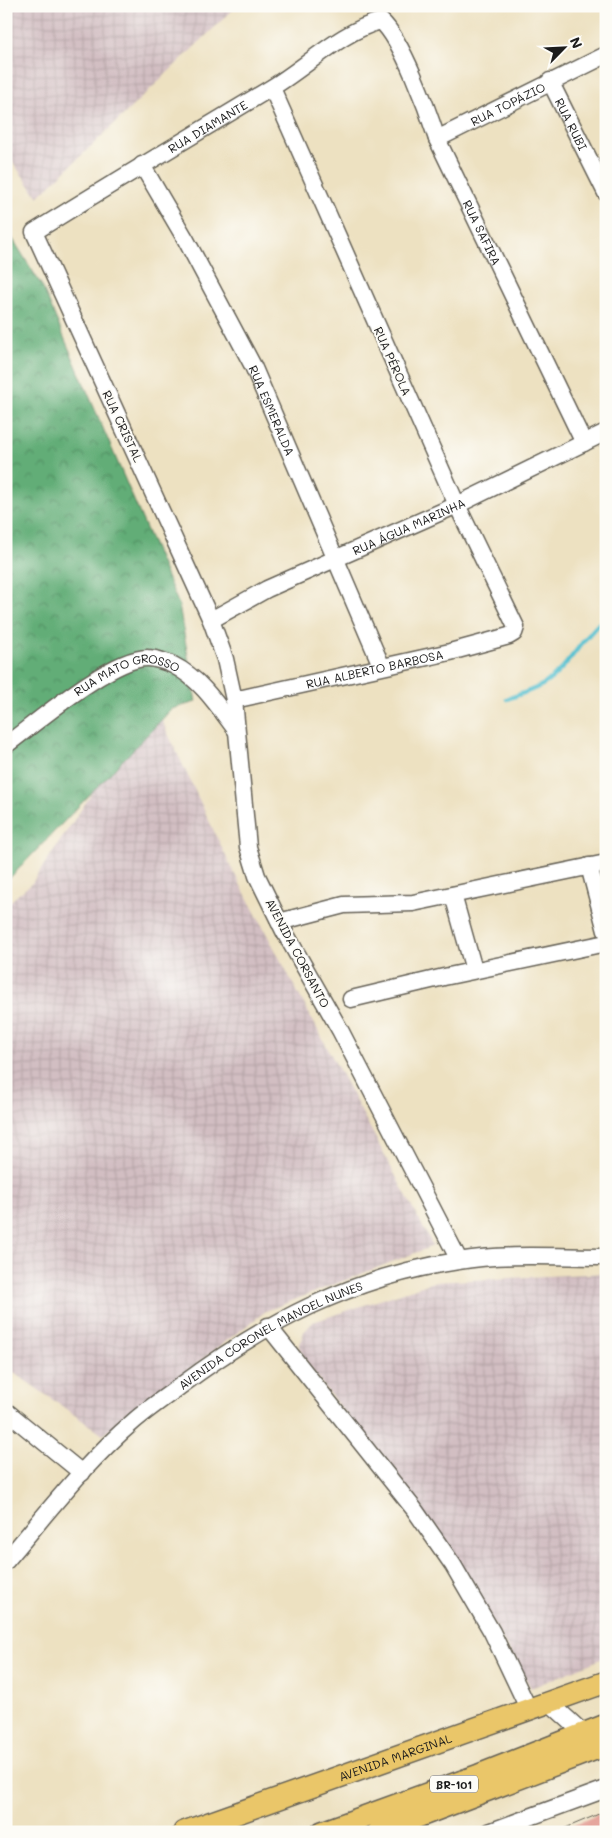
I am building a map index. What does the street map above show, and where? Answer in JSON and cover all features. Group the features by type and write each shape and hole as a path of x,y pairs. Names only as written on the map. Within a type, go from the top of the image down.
{"main road":[{"name":"AVENIDA MARGINAL","path":"184,1832 606,1682"},
{"name":"BR-101","path":"378,1832 599,1746 606,1726"},
{"name":"BR-101","path":"322,1832 599,1746"}],"street":[{"name":"RUA DIAMANTE","path":"34,232 272,88 359,30 381,22"},
{"name":"RUA SAFIRA","path":"381,22 394,36 429,113 437,138 584,443"},
{"name":"RUA TOPÁZIO","path":"437,138 550,81 606,56"},
{"name":"RUA RUBI","path":"550,81 606,193"},
{"name":"RUA PÉROLA","path":"272,88 456,505 514,620 516,627 514,633"},
{"name":"RUA ESMERALDA","path":"142,165 186,240 253,366 381,666"},
{"name":"RUA CRISTAL","path":"34,232 211,620"},
{"name":"RUA ÁGUA MARINHA","path":"211,620 267,590 334,558 456,505 606,432"},
{"name":"AVENIDA CORSANTO","path":"211,620 225,659 234,700 248,848 257,876 279,922 340,1030 459,1260"},
{"name":"RUA ALBERTO BARBOSA","path":"234,700 450,652 497,640 514,633"},
{"name":"RUA MATO GROSSO","path":"6,745 85,686 123,664 147,658 172,664 193,678 212,698 236,730"},
{"path":"279,922 344,905 413,904 606,863"},
{"path":"589,866 606,932"},
{"path":"453,895 474,970"},
{"path":"352,999 474,970 606,943"},
{"name":"AVENIDA CORONEL MANOEL NUNES","path":"6,1561 82,1473 134,1420 208,1365 268,1326 323,1299 370,1280 459,1260 606,1257"},
{"path":"268,1326 414,1509 453,1565 492,1632 529,1710"},
{"path":"7,1414 82,1473"},
{"path":"550,1703 599,1746"},
{"path":"489,1832 606,1789"}],"shaded area":[{"path":"6,6 237,6 38,197 6,153"},
{"path":"153,702 231,867 433,1246 266,1311 103,1435 6,1367 6,905 32,883"},
{"path":"606,1273 606,1657 531,1688 451,1551 309,1367 299,1348 303,1333 313,1322 434,1282"}],"green space":[{"path":"6,228 42,286 179,605 196,702 172,709 6,882"}],"building":[{"path":"606,1811 606,1832 556,1832"}],"waterway":[{"path":"507,699 533,690 547,682 563,667 590,633 606,617"}]}
